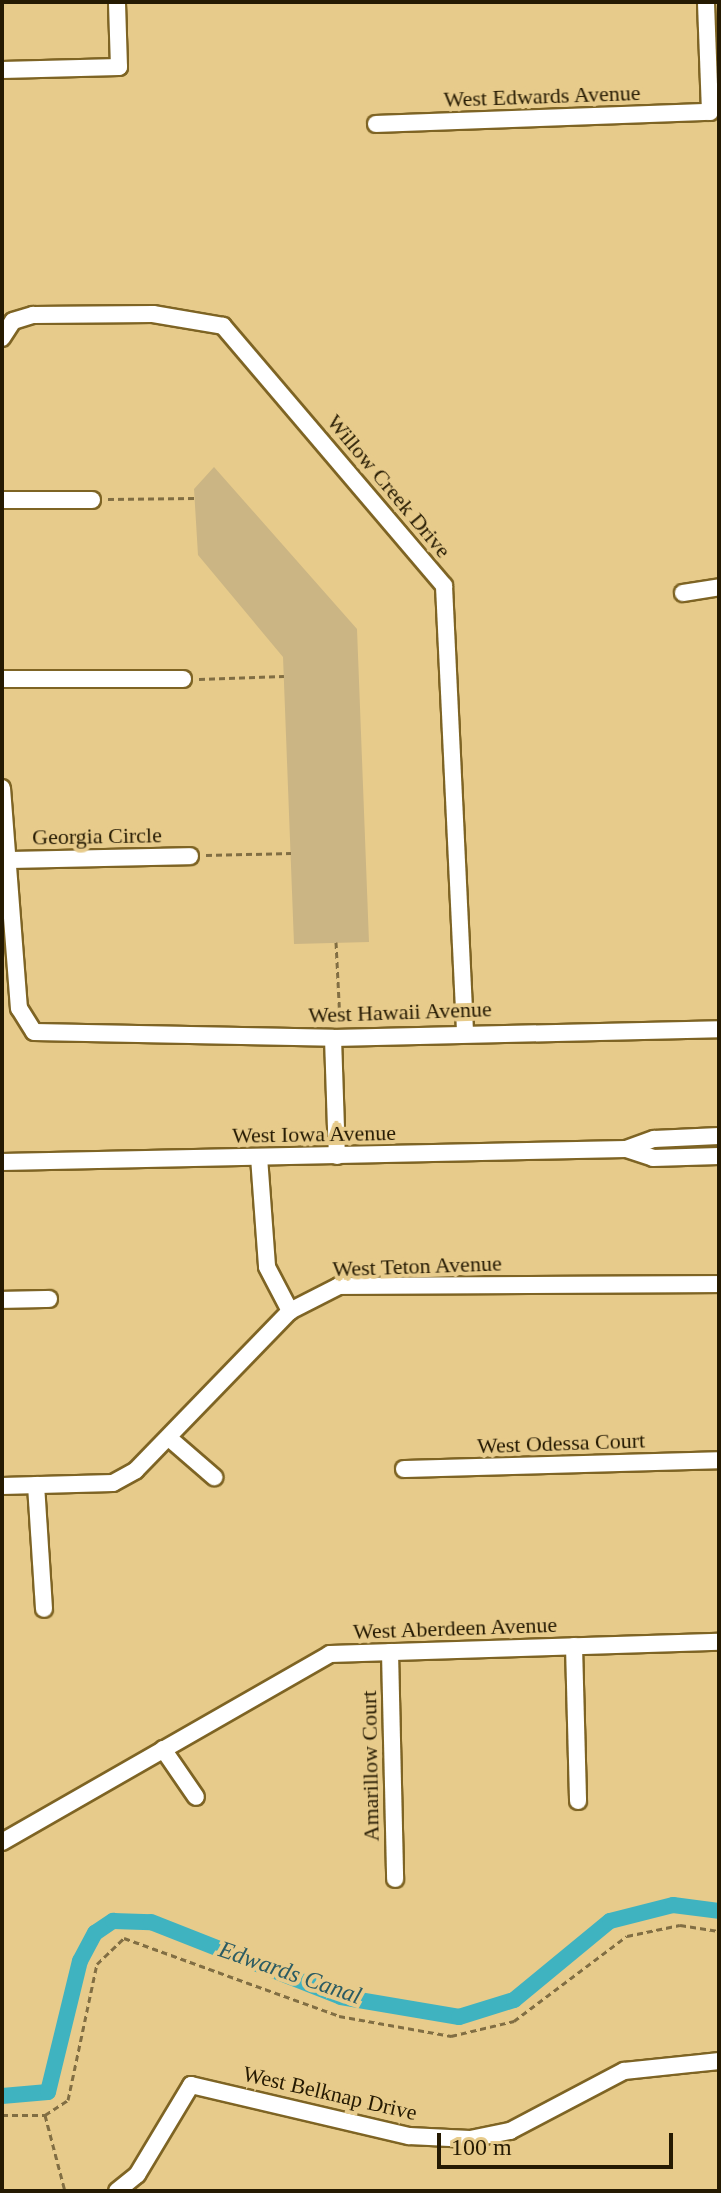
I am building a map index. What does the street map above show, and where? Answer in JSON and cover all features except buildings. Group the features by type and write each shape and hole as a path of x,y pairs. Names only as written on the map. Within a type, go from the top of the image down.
{"street":[{"path":"2,70 119,67 117,2"},
{"name":"West Edwards Avenue","path":"376,124 710,112 706,2"},
{"name":"Willow Creek Drive","path":"2,338 13,321 33,315 153,314 223,326 444,586 465,1031"},
{"path":"2,500 92,500"},
{"path":"683,593 719,587"},
{"path":"2,679 183,679"},
{"path":"2,788 6,860"},
{"name":"Georgia Circle","path":"6,860 190,856"},
{"name":"West Hawaii Avenue","path":"6,860 19,1008 34,1032 83,1038 337,1038 465,1031 719,1029"},
{"path":"337,1038 337,1156"},
{"name":"West Iowa Avenue","path":"2,1162 626,1149 654,1139 719,1136"},
{"name":"West Iowa Avenue","path":"626,1149 653,1158 719,1156"},
{"path":"259,1157 267,1267 290,1311"},
{"name":"West Teton Avenue","path":"2,1486 113,1483 169,1438 290,1311 339,1286 719,1284"},
{"path":"2,1300 49,1299"},
{"path":"169,1438 214,1477"},
{"name":"West Odessa Court","path":"404,1469 719,1460"},
{"path":"36,1485 44,1609"},
{"name":"West Aberdeen Avenue","path":"2,1842 330,1654 719,1642"},
{"path":"574,1646 578,1801"},
{"name":"Amarillow Court","path":"390,1652 395,1879"},
{"path":"163,1749 196,1797"},
{"name":"West Belknap Drive","path":"117,2191 137,2175 191,2085 409,2136 470,2139 510,2131 624,2071 719,2061"}],"path":[{"path":"92,500 195,498"},
{"path":"183,679 284,676"},
{"path":"190,856 291,853"},
{"path":"336,942 337,1038"},
{"path":"2,2115 45,2115 76,2087 97,1964 124,1938 339,2016 451,2036 514,2021 627,1936 680,1925 719,1931"},
{"path":"45,2115 65,2191"}],"shaded area":[{"path":"214,467 357,629 369,942 294,944 283,657 198,555 194,489"}],"waterway":[{"name":"Edwards Canal","path":"2,2096 48,2092 80,1961 95,1933 113,1921 151,1922 341,1997 459,2017 514,2000 610,1921 673,1905 719,1911"}]}
